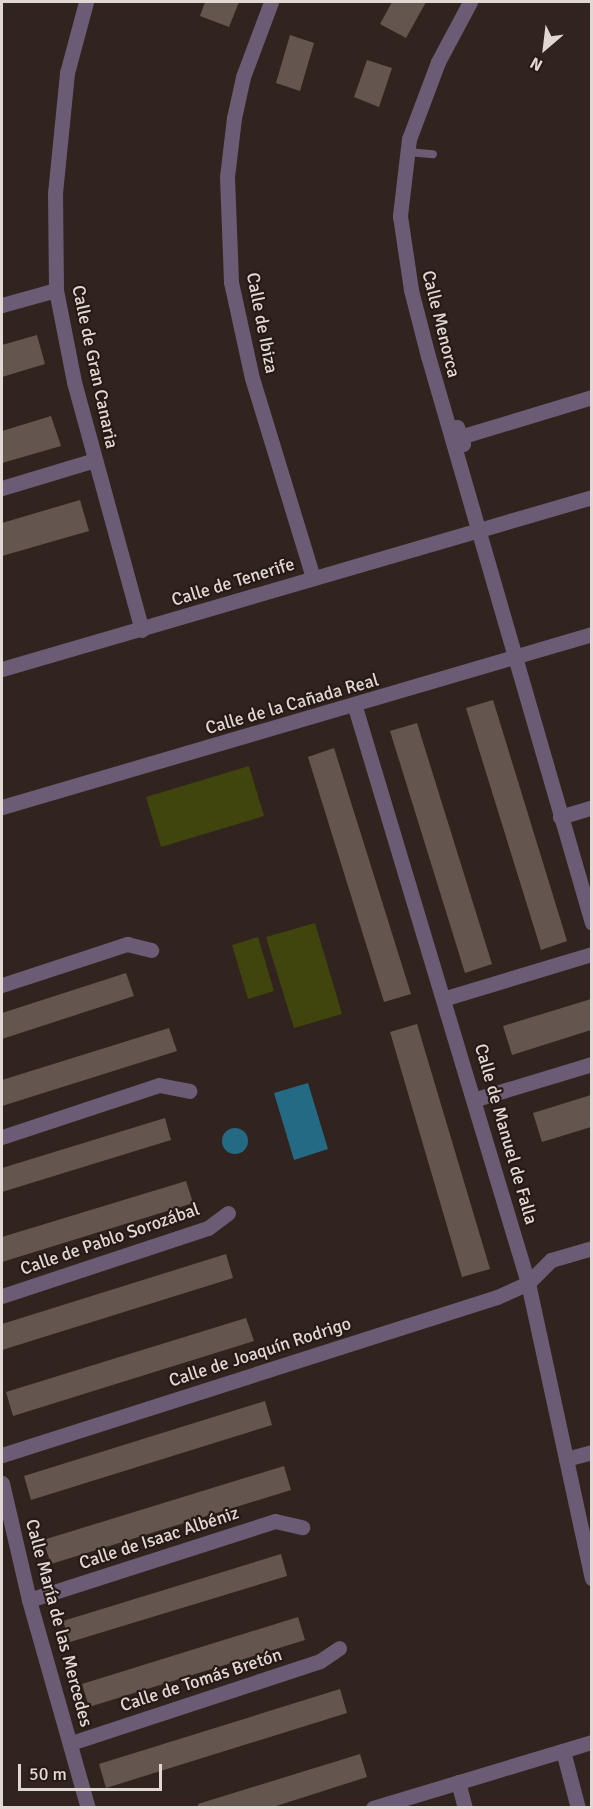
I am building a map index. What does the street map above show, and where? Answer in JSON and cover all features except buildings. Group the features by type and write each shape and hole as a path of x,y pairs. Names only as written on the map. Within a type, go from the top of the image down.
{"street":[{"name":"Calle de Gran Canaria","path":"86,2 67,73 55,193 56,290 95,460 142,630"},
{"name":"Calle de Ibiza","path":"271,2 243,77 234,118 227,177 231,282 252,378 313,578"},
{"name":"Calle Menorca","path":"470,2 438,62 408,152 401,224 411,290 454,454 560,817 586,882 591,923"},
{"path":"2,305 56,290"},
{"path":"448,430 457,427 463,444 464,436 468,437 591,397"},
{"path":"2,488 95,460"},
{"name":"Calle de Tenerife","path":"2,669 142,630 591,497"},
{"name":"Calle de la Cañada Real","path":"2,807 356,706 591,634"},
{"name":"Calle de Manuel de Falla","path":"356,706 446,998 528,1283 591,1578"},
{"path":"560,817 591,807"},
{"path":"2,985 127,944 151,950"},
{"path":"446,998 591,954"},
{"path":"476,1099 591,1064"},
{"path":"2,1137 159,1085 189,1090"},
{"name":"Calle de Pablo Sorozábal","path":"2,1296 208,1228 228,1213"},
{"path":"528,1283 551,1260 591,1248"},
{"name":"Calle de Joaquín Rodrigo","path":"2,1455 497,1297 528,1283"},
{"path":"566,1459 591,1452"},
{"name":"Calle María de las Mercedes","path":"2,1483 28,1600 88,1808"},
{"name":"Calle de Isaac Albéniz","path":"28,1600 274,1521 302,1527"},
{"name":"Calle de Tomás Bretón","path":"71,1743 320,1661 339,1648"},
{"path":"373,1808 591,1742"},
{"path":"563,1751 578,1808"},
{"path":"458,1782 465,1808"}],"lane":[{"path":"408,152 433,153"}],"green space":[{"path":"249,766 264,816 161,847 146,797"},
{"path":"315,923 342,1014 294,1028 266,937"},
{"path":"258,937 274,991 248,999 232,945"}],"water":[{"path":"308,1083 328,1149 294,1160 274,1093"},
{"path":"235,1128 244,1132 248,1141 244,1150 235,1154 226,1150 222,1141 226,1132"}]}
